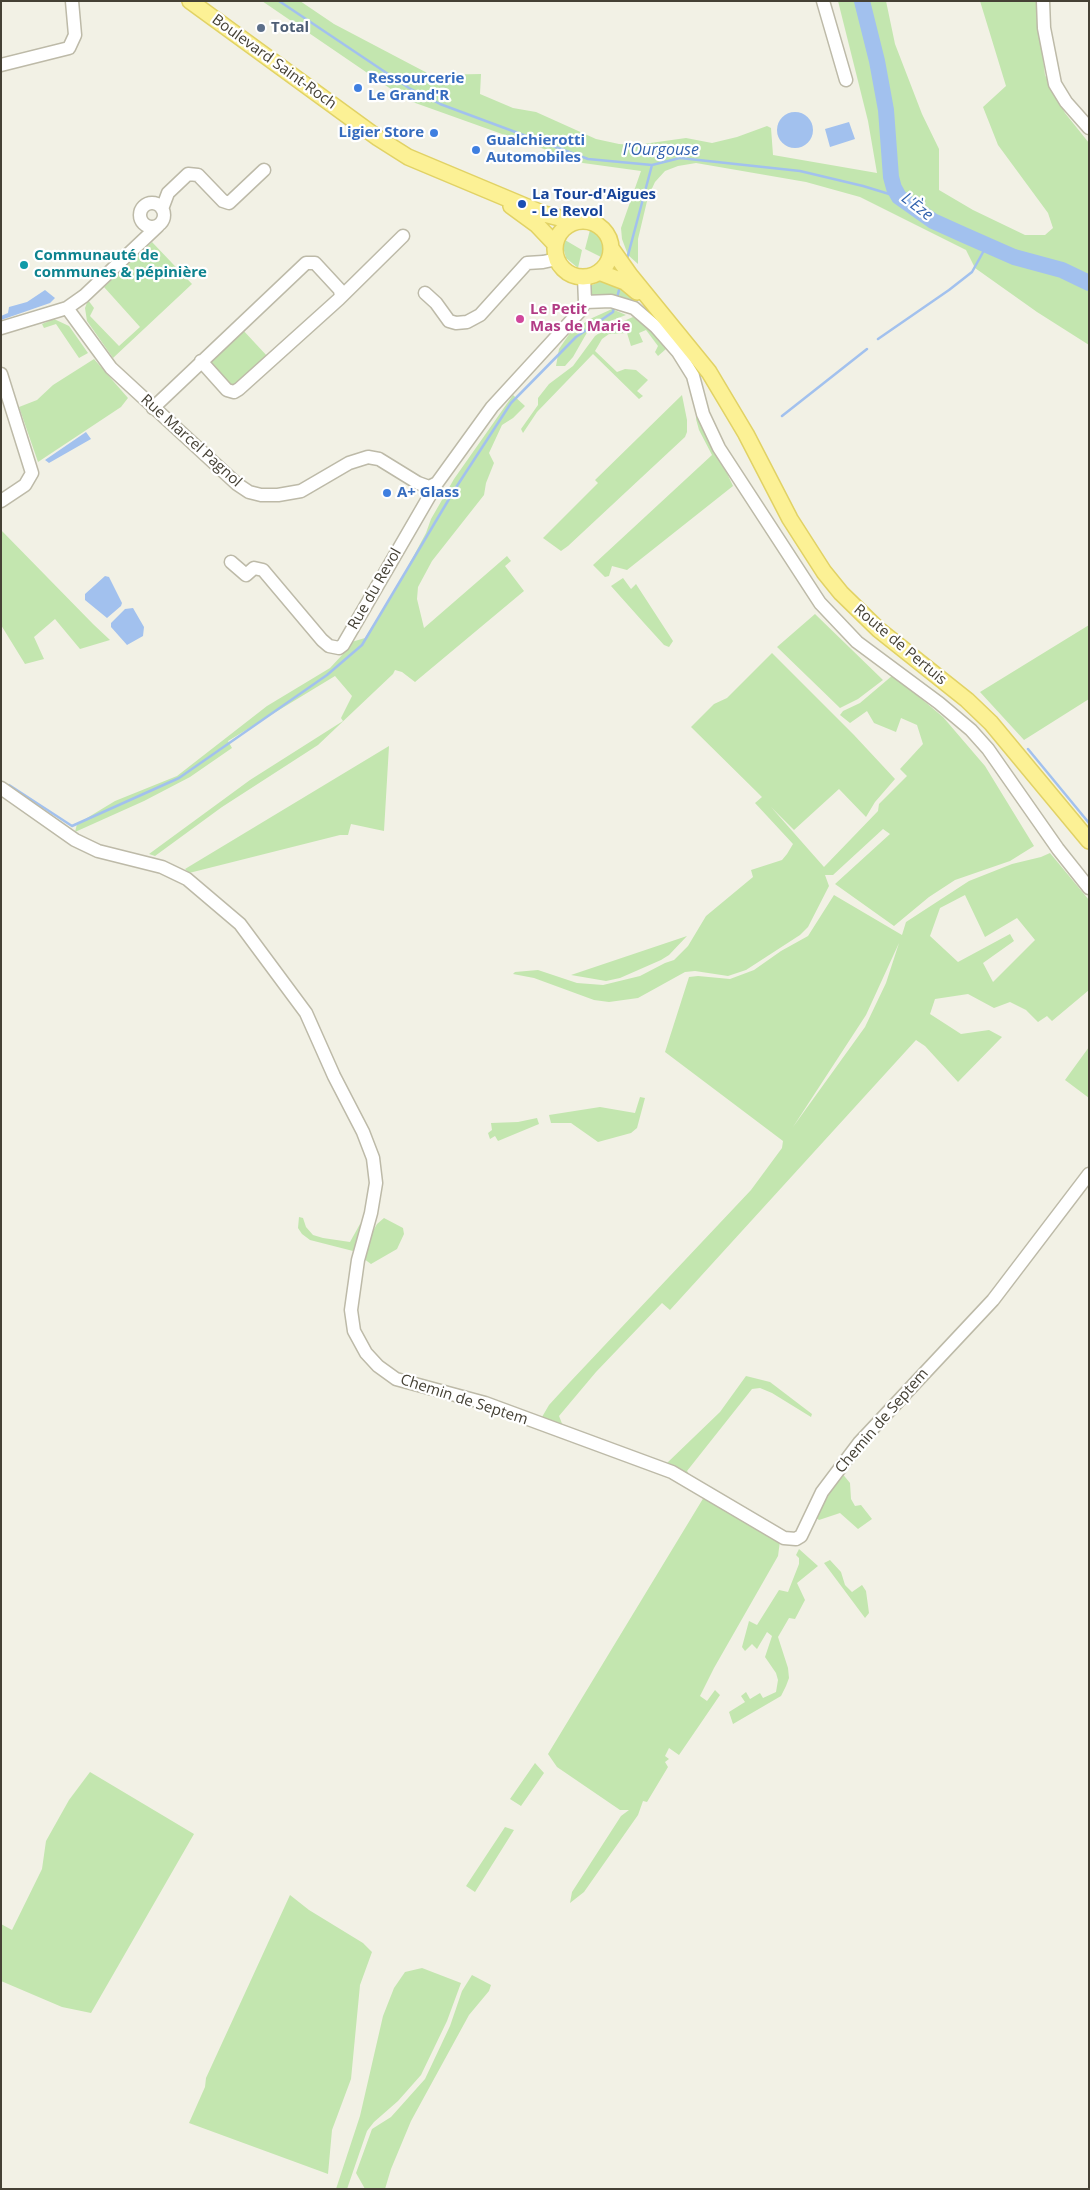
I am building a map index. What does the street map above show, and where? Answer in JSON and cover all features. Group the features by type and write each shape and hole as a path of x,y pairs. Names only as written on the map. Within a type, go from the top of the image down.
{"main road":[{"name":"Boulevard Saint-Roch","path":"190,1 392,148 420,163 544,214 575,222"},
{"name":"Boulevard Saint-Roch","path":"490,191 537,225 556,252"},
{"path":"575,222 592,222 600,226 610,240 611,248 610,258 599,272 584,277 564,270 556,252 562,230 575,222"},
{"name":"Route de Pertuis","path":"611,248 654,306 684,339 719,387 790,519 824,572 841,593 879,630 960,694 991,723 1089,841"},
{"name":"Route de Pertuis","path":"599,272 625,282 654,306"}],"street":[{"path":"1,65 58,52 71,45 75,35 72,1"},
{"path":"823,1 846,80"},
{"path":"1043,1 1044,28 1055,84 1066,102 1089,128"},
{"path":"162,209 168,193 188,174 198,175 223,201 229,203 264,170"},
{"path":"1,328 67,308 84,296 158,226 164,216 162,209 156,204 148,204 140,212 141,220 146,226 158,226"},
{"path":"201,361 227,390 234,392 341,297 402,236"},
{"path":"425,293 436,303 449,321 469,322 480,315 527,263 543,262 556,252"},
{"path":"153,408 308,262 315,263 340,290 341,297"},
{"path":"437,483 492,407 582,310 585,302 584,277"},
{"path":"585,302 617,302 634,308 656,327 678,352 693,376 703,414 719,448 820,603 857,642 939,703 971,730 988,749 1048,836 1089,888"},
{"name":"Rue Marcel Pagnol","path":"67,308 111,368 237,484 256,494 278,496 304,490 349,463 368,457 378,459 424,486 431,487 437,483"},
{"path":"1,374 32,473 25,485 1,502"},
{"name":"Rue du Revol","path":"231,562 246,575 254,568 262,570 329,646 339,648 343,645 437,483"},
{"name":"Chemin de Septem","path":"1,788 75,840 98,851 162,867 187,879 240,924 306,1013 334,1076 363,1132 373,1158 376,1183 371,1213 358,1260 351,1310 354,1331 366,1353 378,1366 396,1379 485,1404 672,1472 784,1538 796,1539 801,1536 822,1492 859,1443 993,1300 1089,1174"}],"green space":[{"path":"262,1 300,1 334,24 431,75 481,74 480,94 513,108 536,112 596,139 619,144 636,145 686,138 712,143 737,137 767,126 771,128 773,155 877,173 868,121 838,1 886,1 895,44 922,114 939,149 939,190 973,210 1025,235 1045,235 1053,228 1048,213 998,145 983,107 1006,86 980,1 1049,1 1040,31 1045,75 1065,113 1089,143 1089,345 1037,312 975,268 966,250 860,197 806,182 696,163 678,166 665,171 655,182 648,197 638,239 638,264 628,255 622,239 621,228 641,171 583,163 407,100"},
{"path":"590,230 599,235 602,241 604,248 601,257 585,249"},
{"path":"565,240 582,250 578,268 566,258 563,247"},
{"path":"152,242 192,284 113,358 87,321 85,308 88,300 94,308 90,316 119,346 140,327 104,287"},
{"path":"601,281 615,283 638,302 611,295 592,296 590,286"},
{"path":"612,309 626,315 589,329 573,357 565,366 556,366 559,349 570,333 590,319"},
{"path":"633,317 646,325 666,349 658,356 655,352 658,346 646,330 639,333 643,342 631,346 627,333 609,334 602,339 595,351 617,372 625,369 636,370 648,380 637,391 643,396 639,399 593,354 537,412 523,433 521,429 538,405 538,398 549,384 573,366 595,336 605,329"},
{"path":"54,319 69,326 88,353 79,358 56,324 44,328 42,324"},
{"path":"242,329 268,357 237,384 232,385 211,364 210,360"},
{"path":"94,359 128,398 121,407 38,462 19,407 37,400 53,385"},
{"path":"513,395 525,406 513,418 502,425 489,453 494,463 486,483 484,495 432,561 418,587 417,599 424,628 507,556 511,561 505,566 524,591 415,682 402,672 395,670 393,674 318,745 222,807 155,856 149,854 250,780 343,721 341,718 352,696 335,676 228,741 232,748 190,777 144,801 75,832 77,824 115,801 177,776 267,706 330,668 343,654 348,643 365,638 399,583 426,533 431,519 454,479"},
{"path":"682,395 687,420 685,437 561,551 543,538 598,483 595,480"},
{"path":"697,409 733,486 627,570 612,566 609,576 605,577 593,565 712,455 699,430 696,419"},
{"path":"1,530 110,640 80,649 55,619 34,637 44,659 25,664 1,625"},
{"path":"623,578 631,589 636,584 673,641 669,647 664,645 611,586"},
{"path":"815,614 883,680 858,699 840,708 777,647"},
{"path":"1089,625 1089,699 1024,740 980,692"},
{"path":"772,653 895,779 875,802 866,817 839,789 794,830 771,807 824,867 878,811 879,804 907,776 900,769 923,744 917,725 901,718 896,732 874,723 867,711 850,723 840,715 843,711 860,703 893,675 943,717 985,766 1034,846 1010,861 955,880 929,897 894,926 835,884 890,834 883,829 833,875 825,875 829,886 808,927 800,935 746,970 728,976 695,971 685,972 638,998 609,1002 594,1000 534,978 513,974 515,972 538,970 577,983 603,985 640,976 674,960 688,946 706,916 753,877 751,870 782,860 787,854 793,844 755,803 762,797 691,727 714,704 727,698"},
{"path":"389,746 384,831 351,824 348,835 340,835 189,873 185,869"},
{"path":"1050,853 1089,900 1089,990 1052,1021 1047,1016 1038,1022 1026,1010 1010,1002 994,1008 968,994 935,999 930,1014 961,1034 989,1030 1002,1037 958,1082 925,1046 916,1040 670,1310 662,1303 596,1372 559,1416 563,1426 569,1430 667,1463 720,1412 746,1376 770,1382 812,1414 811,1417 772,1393 760,1388 752,1389 687,1471 697,1486 542,1420 549,1405 751,1190 782,1148 783,1141 665,1052 689,977 730,979 754,970 781,951 808,936 834,895 902,935 906,922 969,881 1012,864","holes":["965,895 985,937 1017,918 1035,940 993,982 983,963 1014,941 1010,934 958,962 930,936 940,908","899,943 886,983 865,1027 793,1127 866,1015"]},
{"path":"687,936 669,955 620,978 606,981 571,975"},
{"path":"1089,1047 1089,1098 1065,1080"},
{"path":"640,1097 645,1098 637,1128 631,1133 598,1142 571,1123 551,1123 549,1115 600,1107 635,1113"},
{"path":"537,1118 539,1124 498,1141 495,1136 490,1139 488,1133 492,1130 491,1123 518,1122"},
{"path":"299,1217 303,1218 306,1227 313,1235 323,1238 350,1242 360,1224 364,1224 370,1236 377,1224 384,1218 403,1228 404,1234 397,1249 371,1264 353,1251 310,1240 298,1228"},
{"path":"841,1472 850,1483 851,1499 855,1506 861,1505 872,1519 858,1529 840,1513 819,1520 814,1516"},
{"path":"704,1497 780,1541 778,1556 700,1696 707,1701 715,1690 720,1695 679,1755 669,1748 665,1756 669,1759 665,1762 668,1767 647,1802 643,1801 638,1815 584,1892 570,1903 572,1892 621,1816 629,1810 620,1810 557,1767 548,1754"},
{"path":"799,1549 818,1566 797,1583 805,1600 795,1619 789,1618 778,1637 788,1668 789,1678 786,1686 781,1696 733,1724 729,1712 745,1702 741,1696 746,1692 750,1699 760,1693 763,1698 776,1692 778,1680 776,1673 765,1657 772,1636 767,1632 757,1649 752,1644 745,1651 742,1647 749,1621 757,1625 779,1590 788,1592 799,1564 799,1558 796,1555"},
{"path":"830,1560 841,1572 845,1585 852,1592 862,1585 866,1591 869,1613 865,1618 824,1563"},
{"path":"535,1763 544,1773 521,1806 510,1799"},
{"path":"90,1772 194,1834 91,2013 62,2007 1,1981 1,1924 12,1930 42,1869 46,1841 69,1800"},
{"path":"505,1827 514,1830 475,1892 466,1886"},
{"path":"290,1895 309,1910 363,1943 372,1952 360,1985 351,2079 332,2130 328,2174 189,2123 205,2087 206,2078"},
{"path":"422,1968 461,1983 447,2021 421,2075 367,2131 347,2189 336,2189 360,2116 383,2016 394,1988 405,1972"},
{"path":"472,1975 491,1985 489,1991 469,2015 411,2121 391,2169 385,2189 365,2189 356,2173 372,2129 391,2117 425,2079 450,2026 462,1991"}],"water":[{"path":"795,112 808,117 813,130 808,143 795,148 782,143 777,130 782,117"},
{"path":"849,122 855,139 830,147 825,129"},
{"path":"45,290 55,298 50,303 1,320 1,316 8,313 9,307 27,302"},
{"path":"86,432 91,439 49,463 45,460"},
{"path":"105,576 109,577 122,603 107,618 85,600 85,594"},
{"path":"133,608 144,627 143,636 127,645 111,627 111,623 125,609"}],"waterway":[{"name":"l'Ourgouse","path":"279,1 409,88 440,104 588,159 652,165 680,158 800,171 899,197"},
{"name":"L'Èze","path":"862,1 877,61 886,110 891,177 899,197 933,221 1014,257 1062,270 1089,283"},
{"path":"627,259 652,165"},
{"path":"878,339 972,272 987,245"},
{"path":"617,298 620,286"},
{"path":"7,786 9,785 72,826 179,778 327,675 362,645 455,489 511,403 576,337 613,312 614,306"},
{"path":"782,416 867,349"},
{"path":"1028,749 1089,823"}],"place":[{"name":"Total","path":"261,28"},
{"name":"Ressourcerie Le Grand'R","path":"358,88"},
{"name":"Ligier Store","path":"434,133"},
{"name":"Gualchierotti Automobiles","path":"476,150"},
{"name":"La Tour-d'Aigues - Le Revol","path":"522,204"},
{"name":"Communauté de communes & pépinière","path":"24,265"},
{"name":"Le Petit Mas de Marie","path":"520,319"},
{"name":"A+ Glass","path":"387,493"}]}
